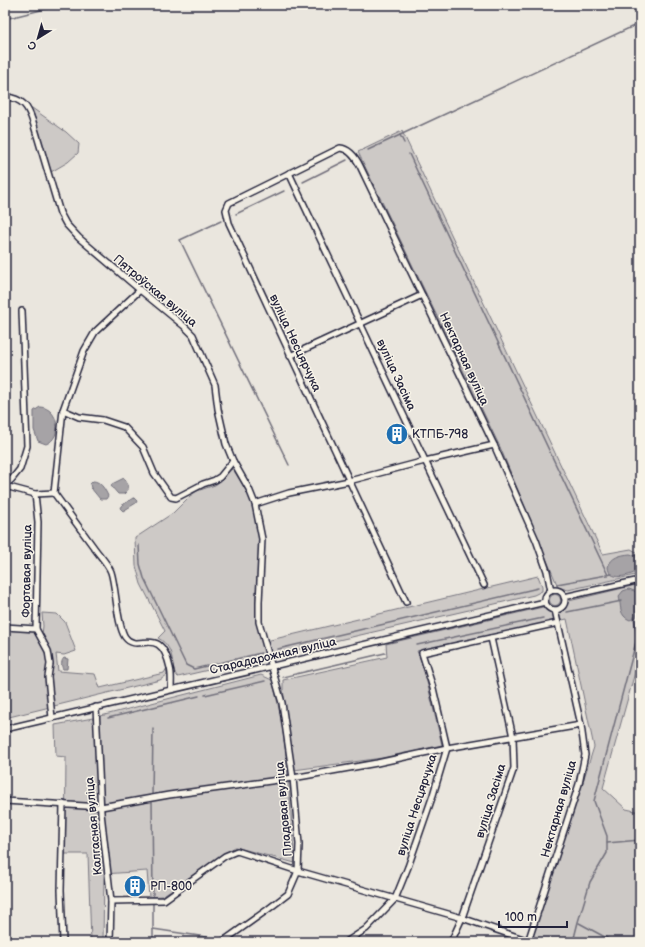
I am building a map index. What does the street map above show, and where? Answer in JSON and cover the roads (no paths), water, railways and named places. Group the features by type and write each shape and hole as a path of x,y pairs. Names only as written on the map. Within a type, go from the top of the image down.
{"street":[{"name":"Пятроўская вуліца","path":"5,97 20,100 28,108 34,122 60,213 66,224 97,254 184,326 198,345 215,385 218,409 226,444 233,461 256,504 262,539 259,622 272,666"},
{"name":"вуліца Несцярчука","path":"340,148 229,203 226,210 229,223 290,356 406,602"},
{"name":"Нектарная вуліца","path":"340,148 347,150 352,154 360,166 494,445 536,540 546,571 550,591"},
{"name":"вуліца Засіма","path":"289,173 484,585"},
{"path":"140,290 95,332 84,351 63,410 54,493 111,570 120,622 124,636 128,641 135,643 158,643 165,650 170,669 171,689"},
{"path":"290,356 422,295"},
{"path":"5,486 20,468 27,446 22,311"},
{"path":"63,410 79,417 103,420 124,427 143,448 154,473 171,497 176,498 214,480 220,476 233,461"},
{"path":"256,504 289,493 349,481 494,445"},
{"path":"5,486 35,494 54,493"},
{"name":"Фортавая вуліца","path":"35,494 38,522 36,629 48,651 50,664 48,677 52,718"},
{"path":"564,597 640,580"},
{"path":"557,590 562,593 564,597 563,605 559,609 555,610 549,608 545,602 546,594 550,591 557,590"},
{"name":"Старадарожная вуліца","path":"5,729 545,602"},
{"name":"Нектарная вуліца","path":"528,941 579,784 585,755 581,725 555,610"},
{"path":"491,638 558,623"},
{"path":"5,627 36,629"},
{"name":"вуліца Несцярчука","path":"346,942 366,928 395,899 408,867 433,795 447,748 433,688 422,653 491,638"},
{"name":"вуліца Засіма","path":"451,942 462,918 514,768 513,737 491,638"},
{"name":"Пладовая вуліца","path":"222,942 288,894 298,871 299,844 293,778 282,703 272,666"},
{"name":"Калгасная вуліца","path":"96,708 101,807 111,901 110,942"},
{"path":"5,802 101,807 169,795 293,778 377,763 447,748 581,725"},
{"path":"63,804 61,890 63,942"},
{"path":"111,901 164,900 225,856 237,851 298,871 462,918 528,941"}],"waterway":[{"path":"5,19 61,5"},
{"path":"368,150 640,23"},
{"path":"400,135 404,143"},
{"path":"409,154 608,575"},
{"path":"303,182 347,160"},
{"path":"236,214 284,191"},
{"path":"221,221 180,240 289,465"},
{"path":"139,545 140,564 144,578 186,665 194,669 261,653"},
{"path":"557,584 612,574"},
{"path":"278,649 538,588"},
{"path":"567,612 622,601"},
{"path":"573,942 590,882 607,853 607,836 594,801 637,638 634,617"},
{"path":"417,645 543,618"},
{"path":"283,677 385,653"},
{"path":"205,695 265,681"},
{"path":"108,718 199,696"},
{"path":"152,796 153,729"},
{"path":"152,800 153,898"},
{"path":"607,843 640,840"},
{"path":"153,902 153,942"},
{"path":"579,923 614,942"},
{"path":"153,929 213,938"}],"place":[{"name":"КТПБ-798","path":"397,434"},
{"name":"РП-800","path":"135,886"}]}
